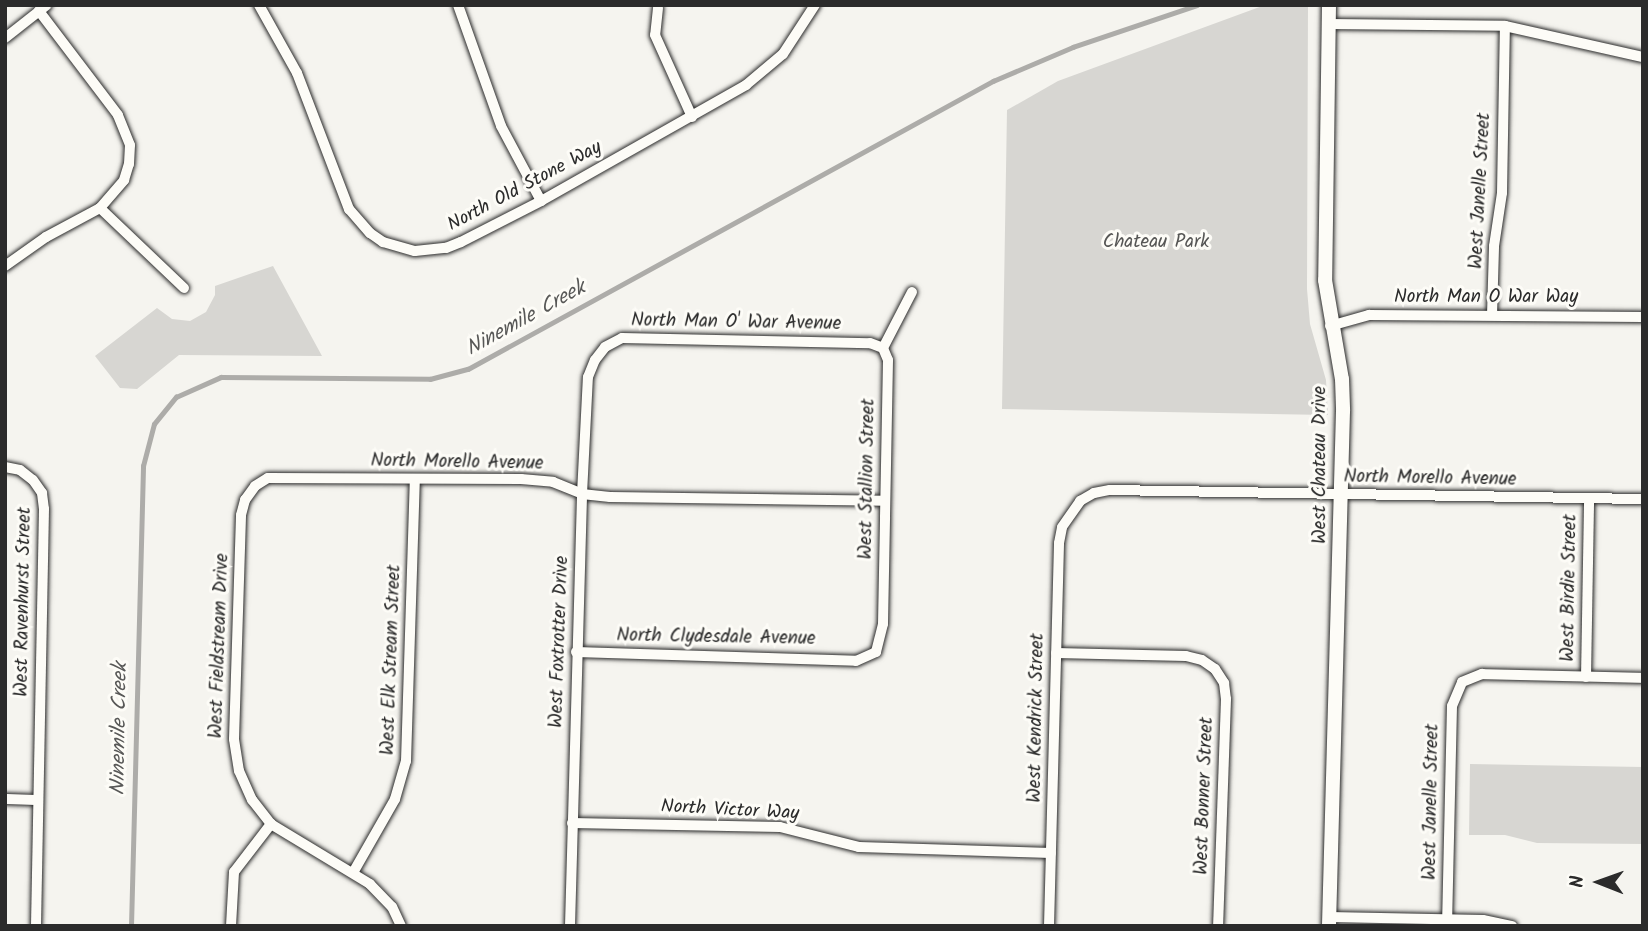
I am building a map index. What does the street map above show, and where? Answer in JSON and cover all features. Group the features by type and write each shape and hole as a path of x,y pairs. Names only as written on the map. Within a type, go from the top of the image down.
{"street":[{"name":"North Old Stone Way","path":"259,5 297,73 342,195 353,216 370,233 391,245 415,251 446,248 541,201 692,117 772,66 815,5"},
{"path":"458,5 501,126 541,201"},
{"name":"West Chateau Drive","path":"1329,5 1325,280 1330,326 1342,379 1342,496 1329,921"},
{"path":"5,37 43,8 118,115 126,129 130,145 129,164 124,180 100,208 46,237 5,266"},
{"path":"658,8 655,35 692,117"},
{"path":"1328,24 1505,26 1643,57"},
{"name":"West Janelle Street","path":"1492,315 1493,246 1502,192 1505,26"},
{"path":"100,208 184,288"},
{"path":"883,348 912,292"},
{"name":"North Man O War Way","path":"1330,326 1369,316 1643,317"},
{"name":"North Man O' War Avenue","path":"595,360 605,347 622,338 870,342 883,348"},
{"name":"West Stallion Street","path":"856,661 876,652 883,624 888,360 883,348"},
{"name":"West Foxtrotter Drive","path":"570,926 582,494 588,377 595,360"},
{"name":"West Ravenhurst Street","path":"5,467 20,470 33,480 41,493 44,509 36,926"},
{"name":"North Morello Avenue","path":"245,500 255,486 268,478 521,479 553,482 582,494 885,501"},
{"name":"West Elk Stream Street","path":"354,871 395,799 407,761 415,480"},
{"name":"North Morello Avenue","path":"1069,513 1094,493 1110,490 1643,499"},
{"name":"West Birdie Street","path":"1586,677 1589,499"},
{"name":"West Fieldstream Drive","path":"245,500 241,516 235,755 244,786 271,824 285,835 354,871 382,895 401,926"},
{"name":"West Kendrick Street","path":"1049,926 1059,543 1069,513"},
{"name":"North Clydesdale Avenue","path":"576,652 856,661"},
{"name":"West Bonner Street","path":"1056,653 1186,656 1202,660 1215,669 1224,683 1226,699 1218,926"},
{"name":"West Janelle Street","path":"1447,922 1452,706 1462,682 1482,674 1586,677"},
{"path":"1586,677 1643,678"},
{"path":"5,799 38,800"},
{"name":"North Victor Way","path":"572,823 780,827 859,847 1051,853"},
{"path":"231,926 234,872 271,824"},
{"path":"1329,921 1483,920 1512,926"}],"green space":[{"name":"Chateau Park","path":"1265,5 1308,5 1307,289 1310,324 1326,380 1328,415 1002,409 1007,110 1058,81"},
{"path":"273,266 322,356 179,355 137,389 120,388 95,356 157,308 172,319 190,321 206,312 215,295 215,286"},
{"path":"1470,764 1643,767 1643,844 1537,843 1505,835 1469,835"}],"waterway":[{"name":"Ninemile Creek","path":"131,926 143,466 154,424 176,397 221,377 430,379 468,369 993,81 1073,47 1197,5"}]}
